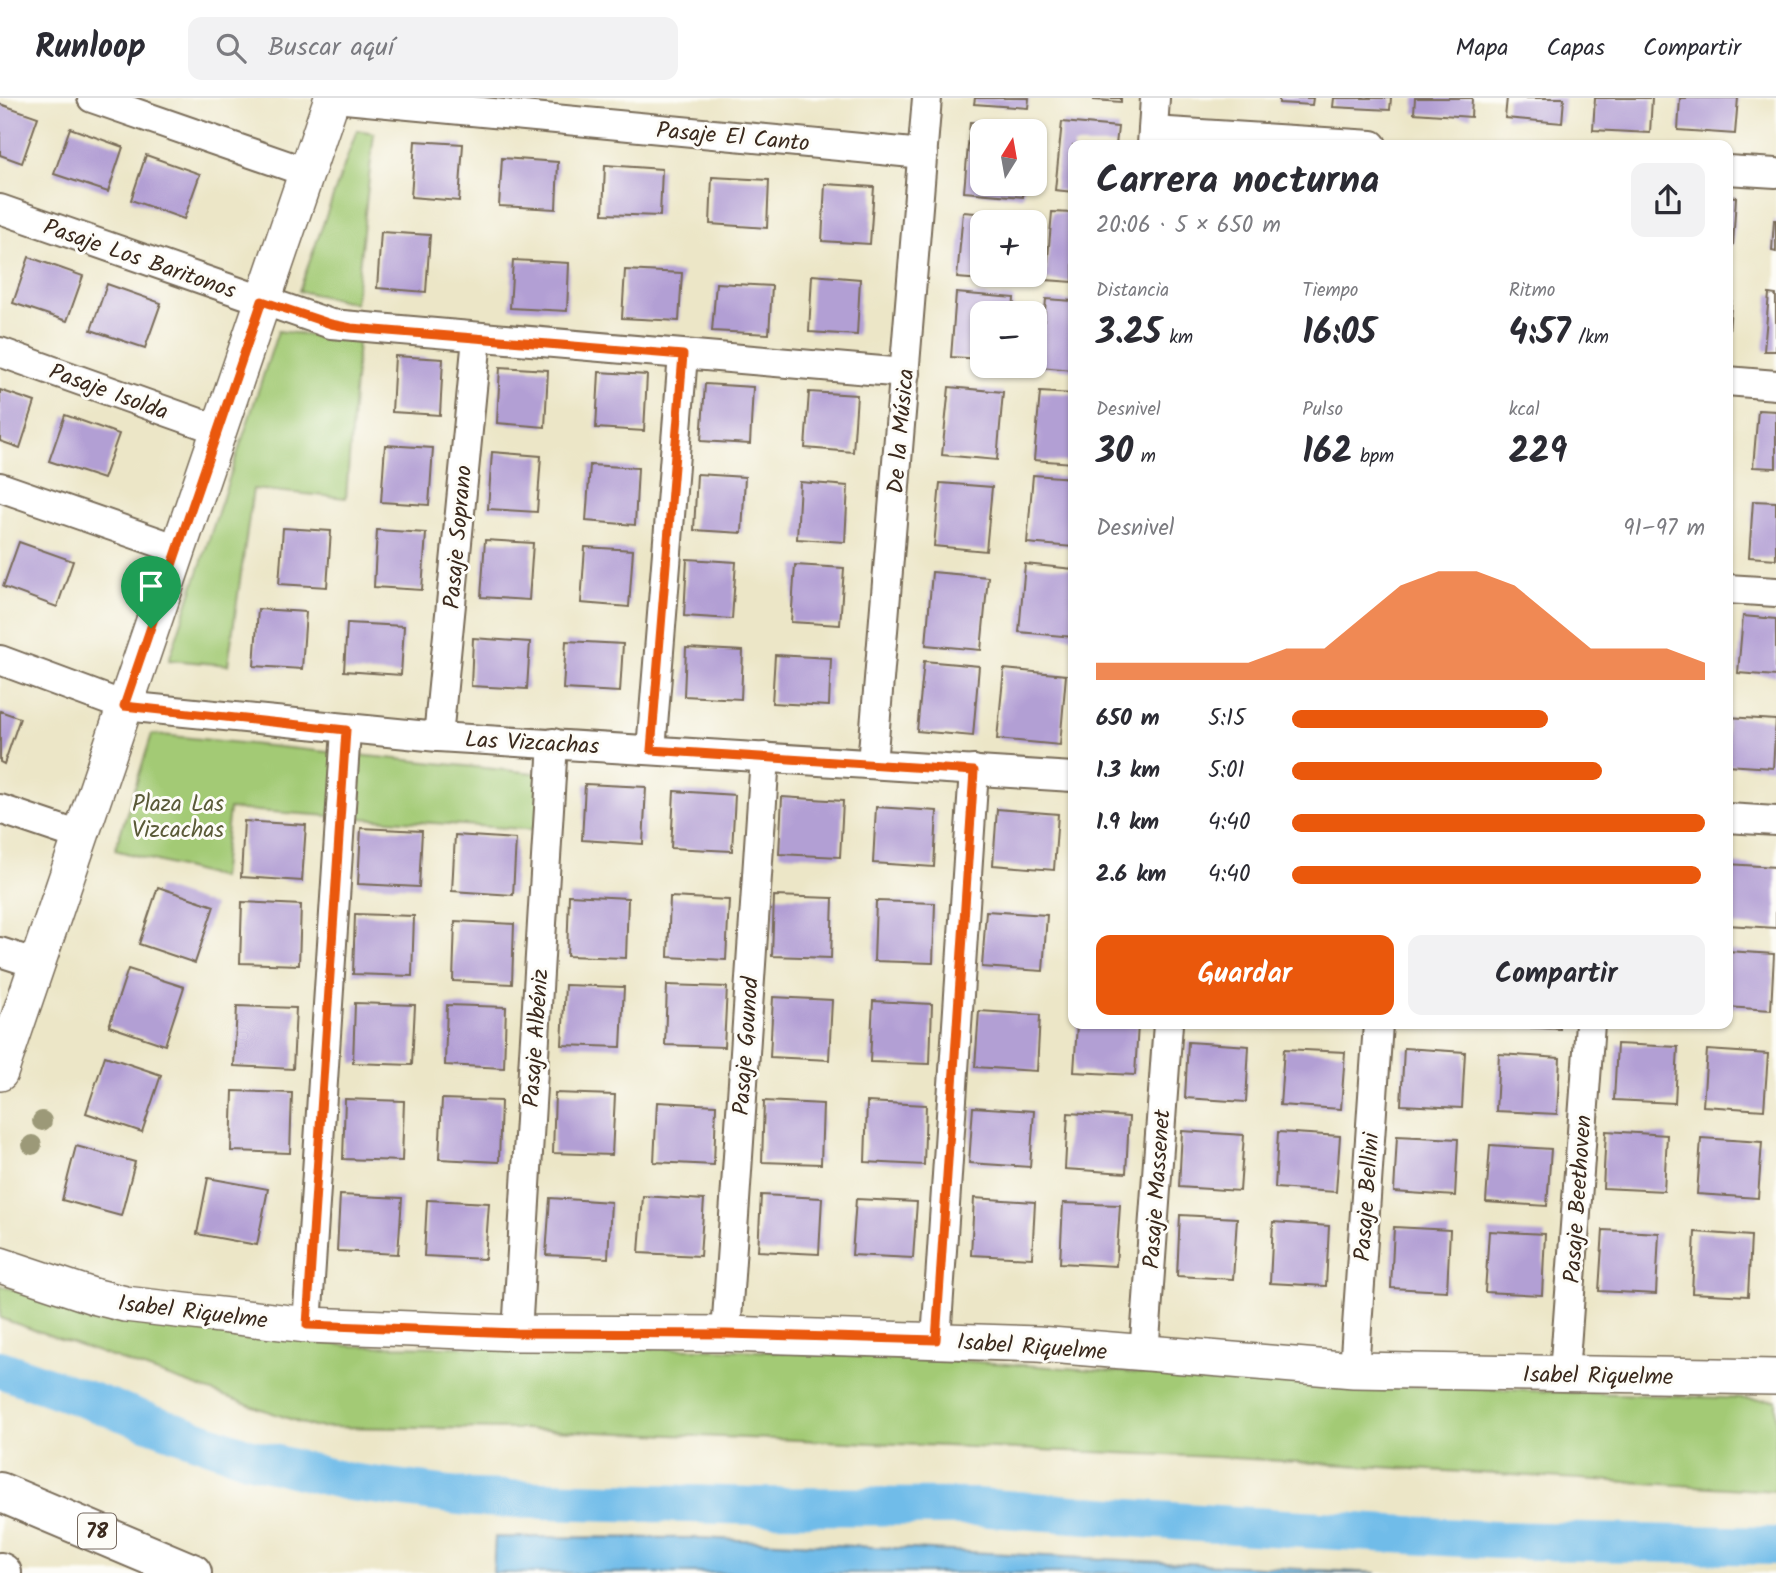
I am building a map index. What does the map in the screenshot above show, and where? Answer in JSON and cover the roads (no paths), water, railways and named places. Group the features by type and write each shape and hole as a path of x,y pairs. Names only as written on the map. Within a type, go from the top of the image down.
{"highway":[{"name":"78","path":"0,1492 192,1573"}],"street":[{"path":"92,98 306,172"},
{"path":"0,1073 333,98"},
{"name":"Pasaje El Canto","path":"333,98 923,155"},
{"name":"De la Música","path":"872,764 927,98"},
{"path":"1156,98 1152,138 1215,140"},
{"path":"1733,170 1776,173"},
{"name":"Pasaje Los Baritonos","path":"0,209 331,324 905,373"},
{"name":"Pasaje Soprano","path":"438,737 477,338"},
{"name":"Pasaje Isolda","path":"0,352 219,430"},
{"path":"651,750 683,355"},
{"path":"1733,382 1776,385"},
{"path":"0,487 178,550"},
{"path":"1733,589 1776,592"},
{"name":"Las Vizcachas","path":"0,660 124,706 438,737 1068,777"},
{"path":"307,1325 346,730"},
{"name":"Pasaje Albéniz","path":"517,1333 553,743"},
{"name":"Pasaje Gounod","path":"726,1334 765,757"},
{"path":"936,1340 974,771"},
{"path":"0,809 80,836"},
{"path":"1733,818 1776,821"},
{"path":"0,952 37,964"},
{"name":"Pasaje Massenet","path":"1144,1354 1168,1029"},
{"name":"Pasaje Bellini","path":"1354,1370 1378,1029"},
{"name":"Pasaje Beethoven","path":"1564,1374 1590,1029"},
{"name":"Isabel Riquelme","path":"0,1265 125,1304 307,1325 517,1333 726,1334 936,1340 1038,1345 1354,1370 1564,1374 1776,1371"}],"water":[{"path":"495,1537 700,1538 1376,1573 493,1573"}],"waterway":[{"path":"0,1369 248,1457 349,1482 474,1498 759,1506 975,1507 1497,1540 1776,1546"}],"park label":[{"name":"Plaza Las Vizcachas","path":"178,816"}]}
